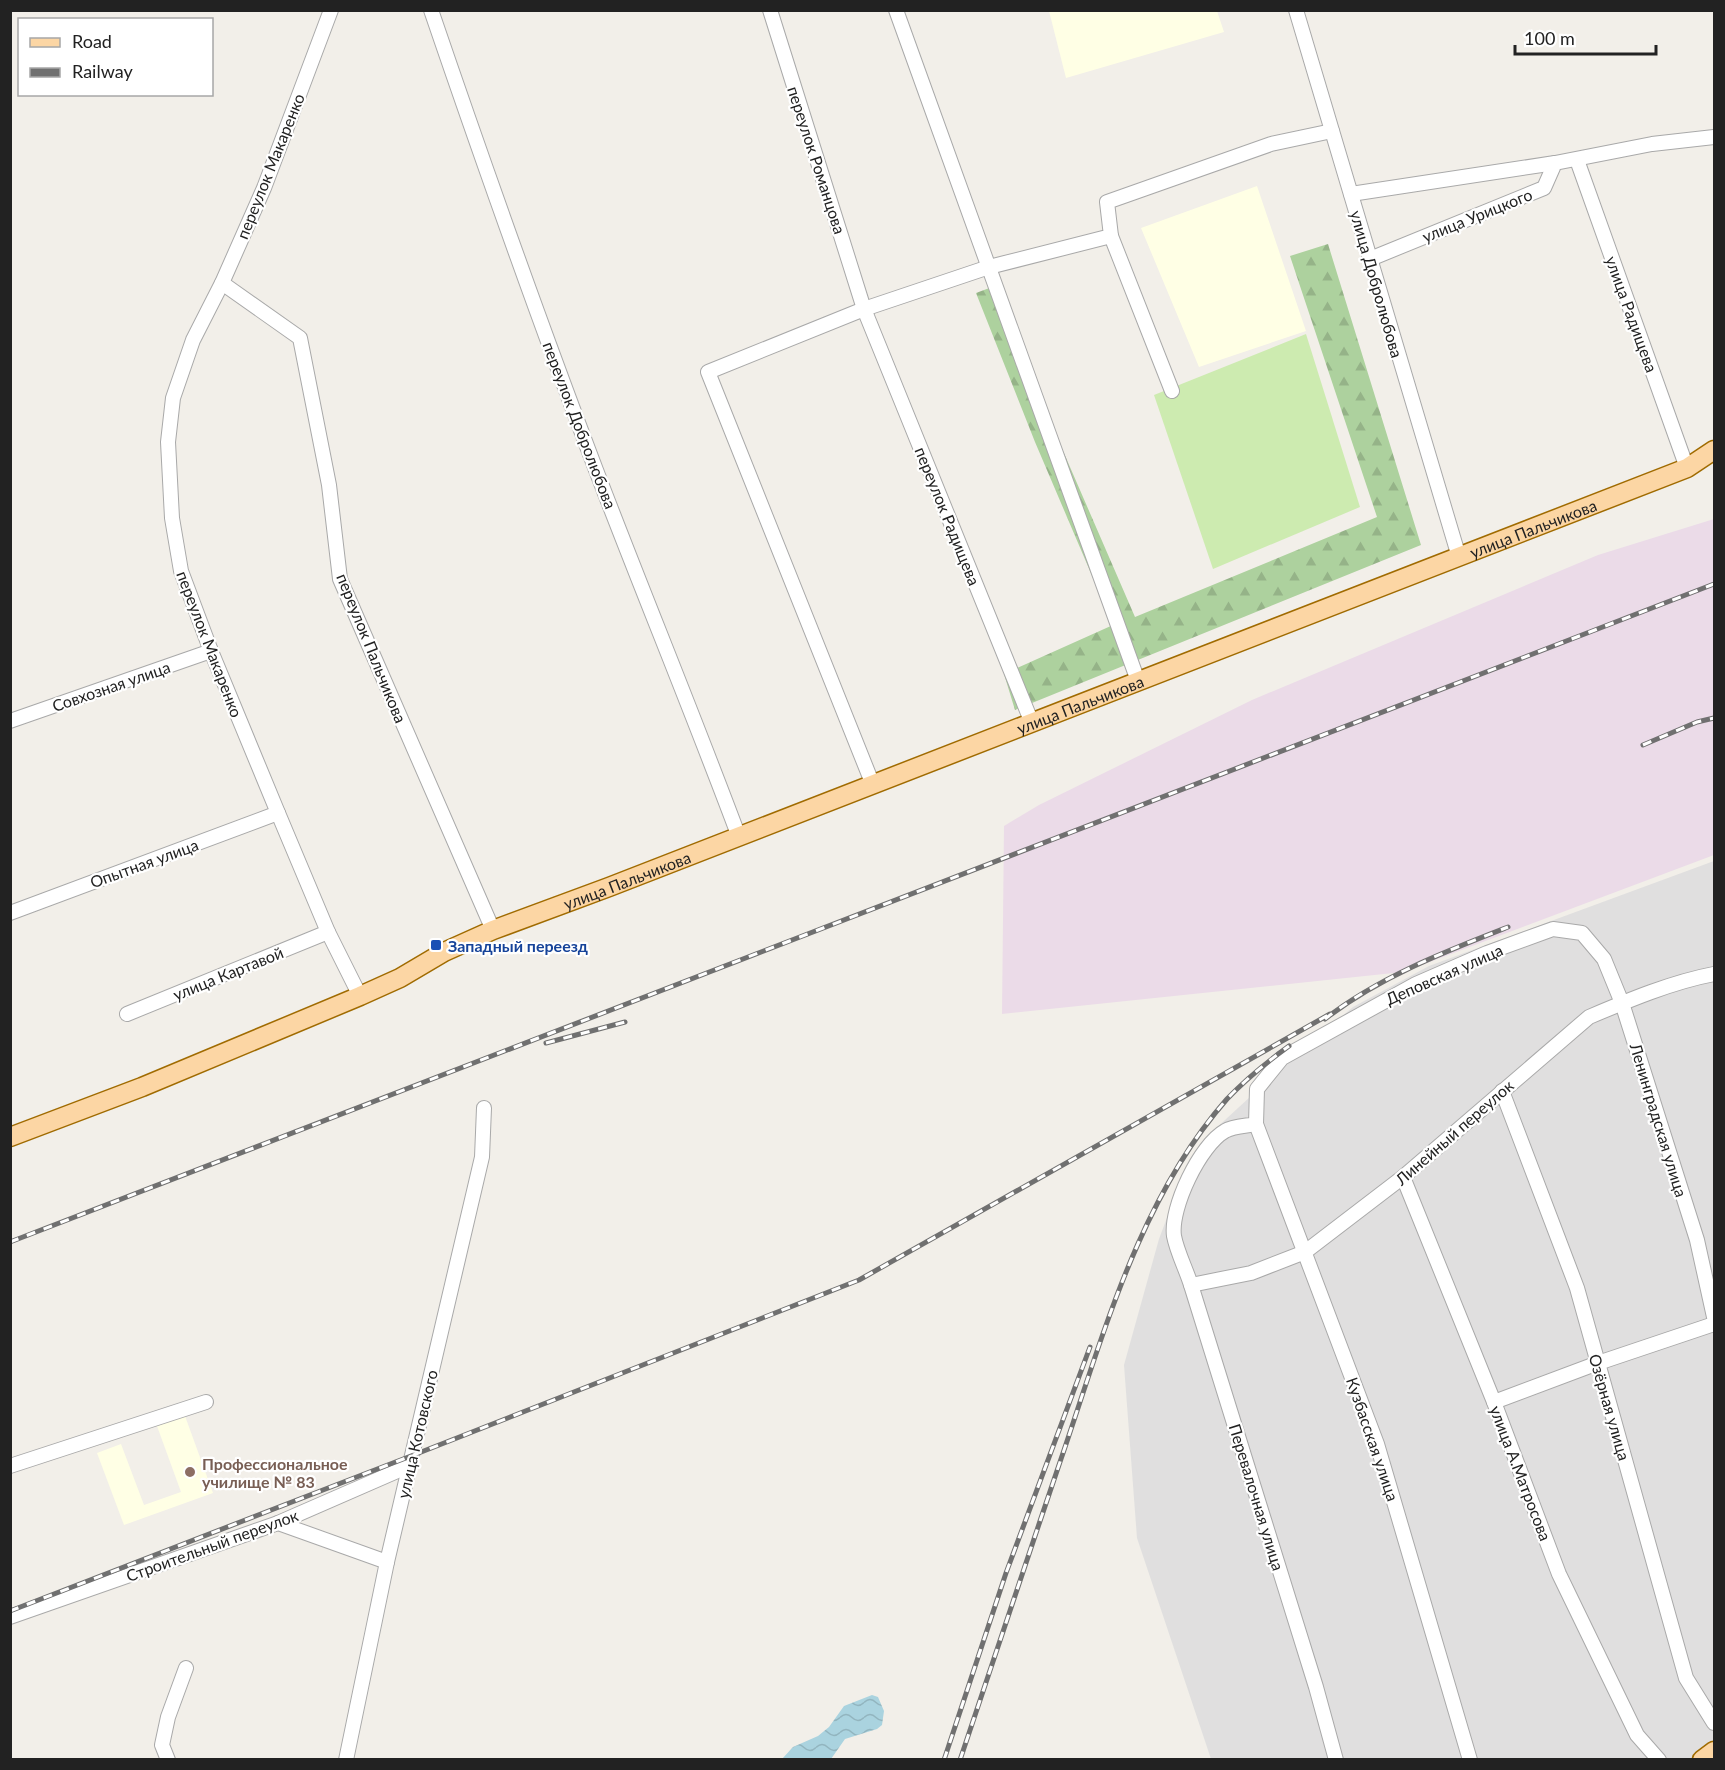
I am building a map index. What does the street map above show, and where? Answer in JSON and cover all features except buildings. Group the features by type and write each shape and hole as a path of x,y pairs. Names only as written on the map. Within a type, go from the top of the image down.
{"main road":[{"name":"улица Пальчикова","path":"10,1137 142,1087 360,996 400,978 444,952 493,930 739,837 1687,468 1714,450"},
{"path":"1702,1760 1714,1751"}],"street":[{"name":"переулок Макаренко","path":"331,10 264,188 222,283 193,340 173,398 168,442 172,518 181,571 211,651 328,932 360,996"},
{"name":"переулок Добролюбова","path":"431,10 523,274 597,472 739,837"},
{"name":"переулок Романцова","path":"770,10 864,309"},
{"path":"896,10 1138,681"},
{"name":"улица Добролюбова","path":"1296,10 1459,557"},
{"path":"1172,391 1111,236 1107,202 1271,144 1332,131"},
{"path":"1351,194 1577,160 1652,144 1714,137"},
{"name":"улица Радищева","path":"1577,160 1687,468"},
{"name":"улица Урицкого","path":"1370,259 1544,188 1555,163"},
{"path":"873,785 708,372 864,309 989,267 1111,236"},
{"name":"переулок Пальчикова","path":"222,283 300,338 329,485 340,579 493,930"},
{"name":"переулок Радищева","path":"864,309 1032,723"},
{"name":"Совхозная улица","path":"10,722 211,651"},
{"name":"Опытная улица","path":"10,913 278,813"},
{"name":"Деповская улица","path":"1256,1124 1257,1089 1282,1058 1416,984 1487,953 1553,929 1582,933"},
{"name":"улица Картавой","path":"127,1014 328,932"},
{"name":"Ленинградская улица","path":"1582,933 1604,959 1622,1003 1697,1240 1714,1317"},
{"name":"Линейный переулок","path":"1191,1285 1251,1273 1305,1252 1403,1177 1589,1017 1622,1003 1714,974"},
{"name":"Озёрная улица","path":"1502,1091 1577,1288 1686,1678 1714,1723"},
{"name":"улица Котовского","path":"346,1760 387,1562 482,1157 484,1108"},
{"name":"Перевалочная улица","path":"1256,1124 1225,1130 1210,1144 1189,1177 1175,1211 1174,1236 1316,1687 1336,1760"},
{"name":"Кузбасская улица","path":"1256,1124 1377,1444 1470,1760"},
{"name":"улица А.Матросова","path":"1403,1177 1494,1402 1560,1574 1638,1735 1659,1760"},
{"path":"1494,1402 1598,1363 1714,1324"},
{"path":"10,1467 206,1402"},
{"name":"Строительный переулок","path":"10,1617 278,1523 411,1465"},
{"path":"278,1523 387,1562"},
{"path":"168,1760 162,1745 168,1717 186,1668"}],"shaded area":[{"path":"1049,11 1217,11 1224,32 1066,78"},
{"path":"1257,186 1306,331 1199,367 1141,228"},
{"path":"1714,519 1714,855 1403,972 1002,1014 1004,826 1039,805 1252,700 1598,555"},
{"path":"1714,861 1714,1759 1211,1759 1137,1538 1124,1365 1159,1239 1177,1191 1213,1131 1353,1007 1429,966"},
{"name":"Профессиональное училище № 83","path":"185,1416 213,1493 124,1525 97,1453 121,1444 144,1505 181,1492 157,1426"}],"green space":[{"path":"1328,244 1421,545 1015,710 1004,674 1113,625 1035,442 976,293 992,287 1135,617 1377,517 1290,256"},
{"path":"1306,334 1360,507 1213,569 1154,395"}],"water":[{"path":"872,1695 878,1697 884,1711 882,1725 877,1729 845,1739 831,1759 782,1759 793,1747 818,1736 829,1727 844,1706"}],"railway":[{"path":"10,1242 1714,584"},
{"path":"1643,745 1697,722 1714,718"},
{"path":"1325,1019 1367,990 1390,978 1436,956 1508,927"},
{"path":"10,1611 859,1280 1330,1014"},
{"path":"546,1043 625,1022"},
{"path":"960,1760 1092,1365 1127,1270 1147,1224 1196,1138 1227,1099 1289,1046"},
{"path":"944,1760 1006,1573 1090,1347"}],"place":[{"name":"Западный переезд","path":"436,945"},
{"name":"Профессиональное училище № 83","path":"190,1472"}]}
